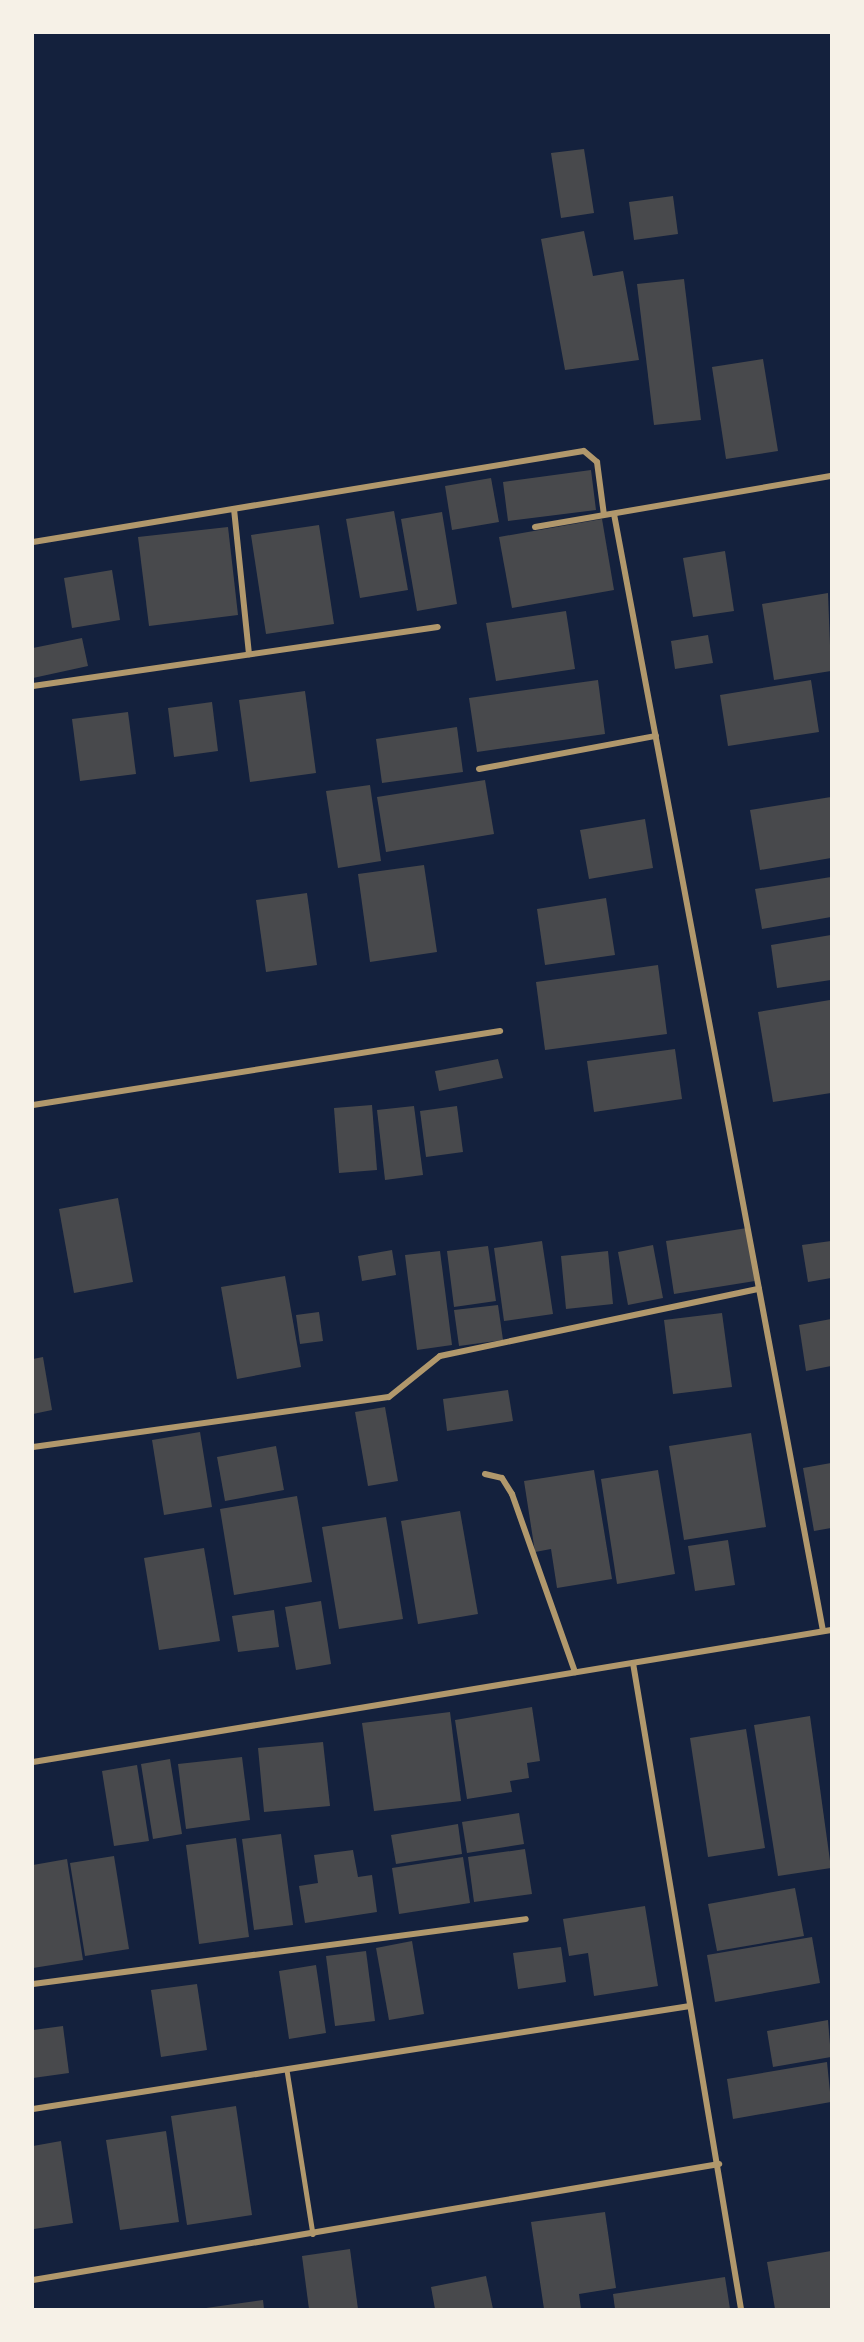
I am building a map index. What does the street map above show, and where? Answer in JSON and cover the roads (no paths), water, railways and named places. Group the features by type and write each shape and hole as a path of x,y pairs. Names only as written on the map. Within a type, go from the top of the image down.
{"street":[{"path":"33,542 584,451 597,462 604,515"},
{"path":"535,527 831,476"},
{"path":"234,509 249,654"},
{"path":"614,514 823,1631"},
{"path":"33,686 438,627"},
{"path":"479,769 656,736"},
{"path":"33,1105 500,1031"},
{"path":"33,1447 389,1397 427,1362 440,1356 759,1289"},
{"path":"485,1474 502,1478 512,1494 575,1672"},
{"path":"33,1762 831,1630"},
{"path":"633,1663 690,2006 719,2164 741,2309"},
{"path":"33,1984 526,1919"},
{"path":"33,2109 690,2006"},
{"path":"33,2280 719,2164"}],"lane":[{"path":"287,2070 313,2234"}]}
